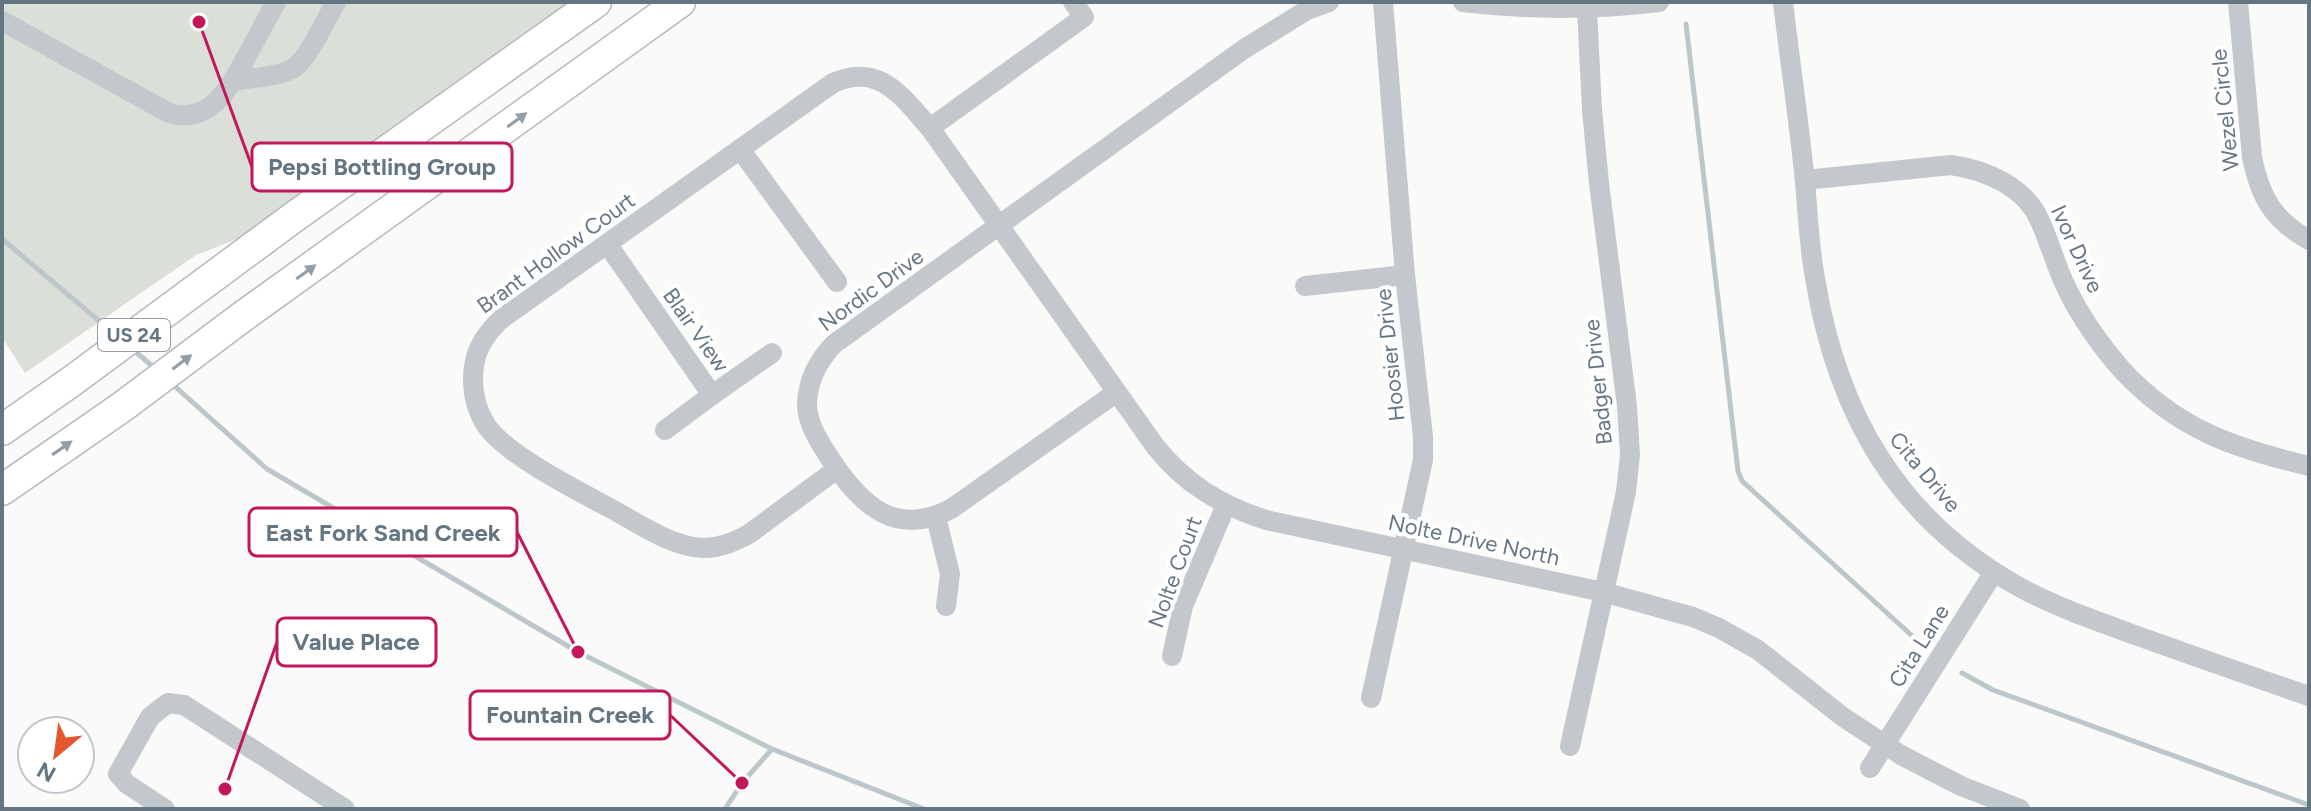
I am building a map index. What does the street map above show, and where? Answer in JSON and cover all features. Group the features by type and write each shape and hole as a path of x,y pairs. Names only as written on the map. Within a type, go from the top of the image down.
{"highway":[{"name":"US 24","path":"2,430 596,2"},
{"name":"US 24","path":"2,490 122,407 680,2"}],"street":[{"path":"2,21 169,113 183,117 204,111 226,93 276,2"},
{"path":"233,81 296,67 304,59 336,2"},
{"path":"930,128 1084,17 1073,2"},
{"name":"Nordic Drive","path":"936,517 902,519 873,508 860,498 837,469 819,442 807,408 808,389 821,359 834,344 1305,6 1329,2"},
{"name":"Hoosier Drive","path":"1371,698 1423,460 1383,2"},
{"path":"1463,2 1529,9 1587,9 1659,2"},
{"name":"Cita Drive","path":"1783,2 1814,275 1828,342 1851,407 1887,470 1914,503 1951,539 1994,572 2046,600 2309,696"},
{"name":"Wezel Circle","path":"2238,2 2257,182 2266,202 2281,219 2309,240"},
{"name":"Badger Drive","path":"1570,746 1626,492 1630,444 1593,125 1587,9"},
{"name":"Brant Hollow Court","path":"837,469 749,534 720,547 685,545 568,486 496,438 478,409 473,388 475,360 484,336 500,320 833,83 848,77 873,79 895,89 930,128 1000,226"},
{"path":"740,149 837,282"},
{"name":"Ivor Drive","path":"1805,180 1951,165 1972,168 2003,182 2017,191 2039,217 2075,304 2093,333 2135,383 2200,431 2253,453 2309,466"},
{"name":"Nolte Drive North","path":"1000,226 1168,462 1203,492 1226,505 1266,520 1603,592 1693,617 1739,638 1777,663 1843,717 1885,745 1961,786 2020,809"},
{"name":"Blair View","path":"608,245 712,395 665,430"},
{"path":"1305,286 1405,275"},
{"path":"712,395 772,353"},
{"path":"946,606 950,574 936,517 1117,392"},
{"name":"Nolte Court","path":"1172,656 1183,606 1226,505"},
{"name":"Cita Lane","path":"1870,768 1994,572"},
{"path":"165,809 127,784 118,774 150,717 168,703 184,705 345,809"}],"shaded area":[{"path":"2,2 596,2 294,217 196,255 25,373 2,337"}],"waterway":[{"path":"1686,24 1738,471 1742,481 1920,643"},
{"path":"2,239 117,336"},
{"path":"131,348 157,370"},
{"path":"170,382 267,469 578,652 772,749 924,809"},
{"path":"1962,673 1993,690 2309,805"},
{"path":"725,809 742,783 772,749"}],"place":[{"name":"Pepsi Bottling Group","path":"199,22"},
{"name":"East Fork Sand Creek","path":"578,652"},
{"name":"Fountain Creek","path":"742,783"},
{"name":"Value Place","path":"225,789"}]}
